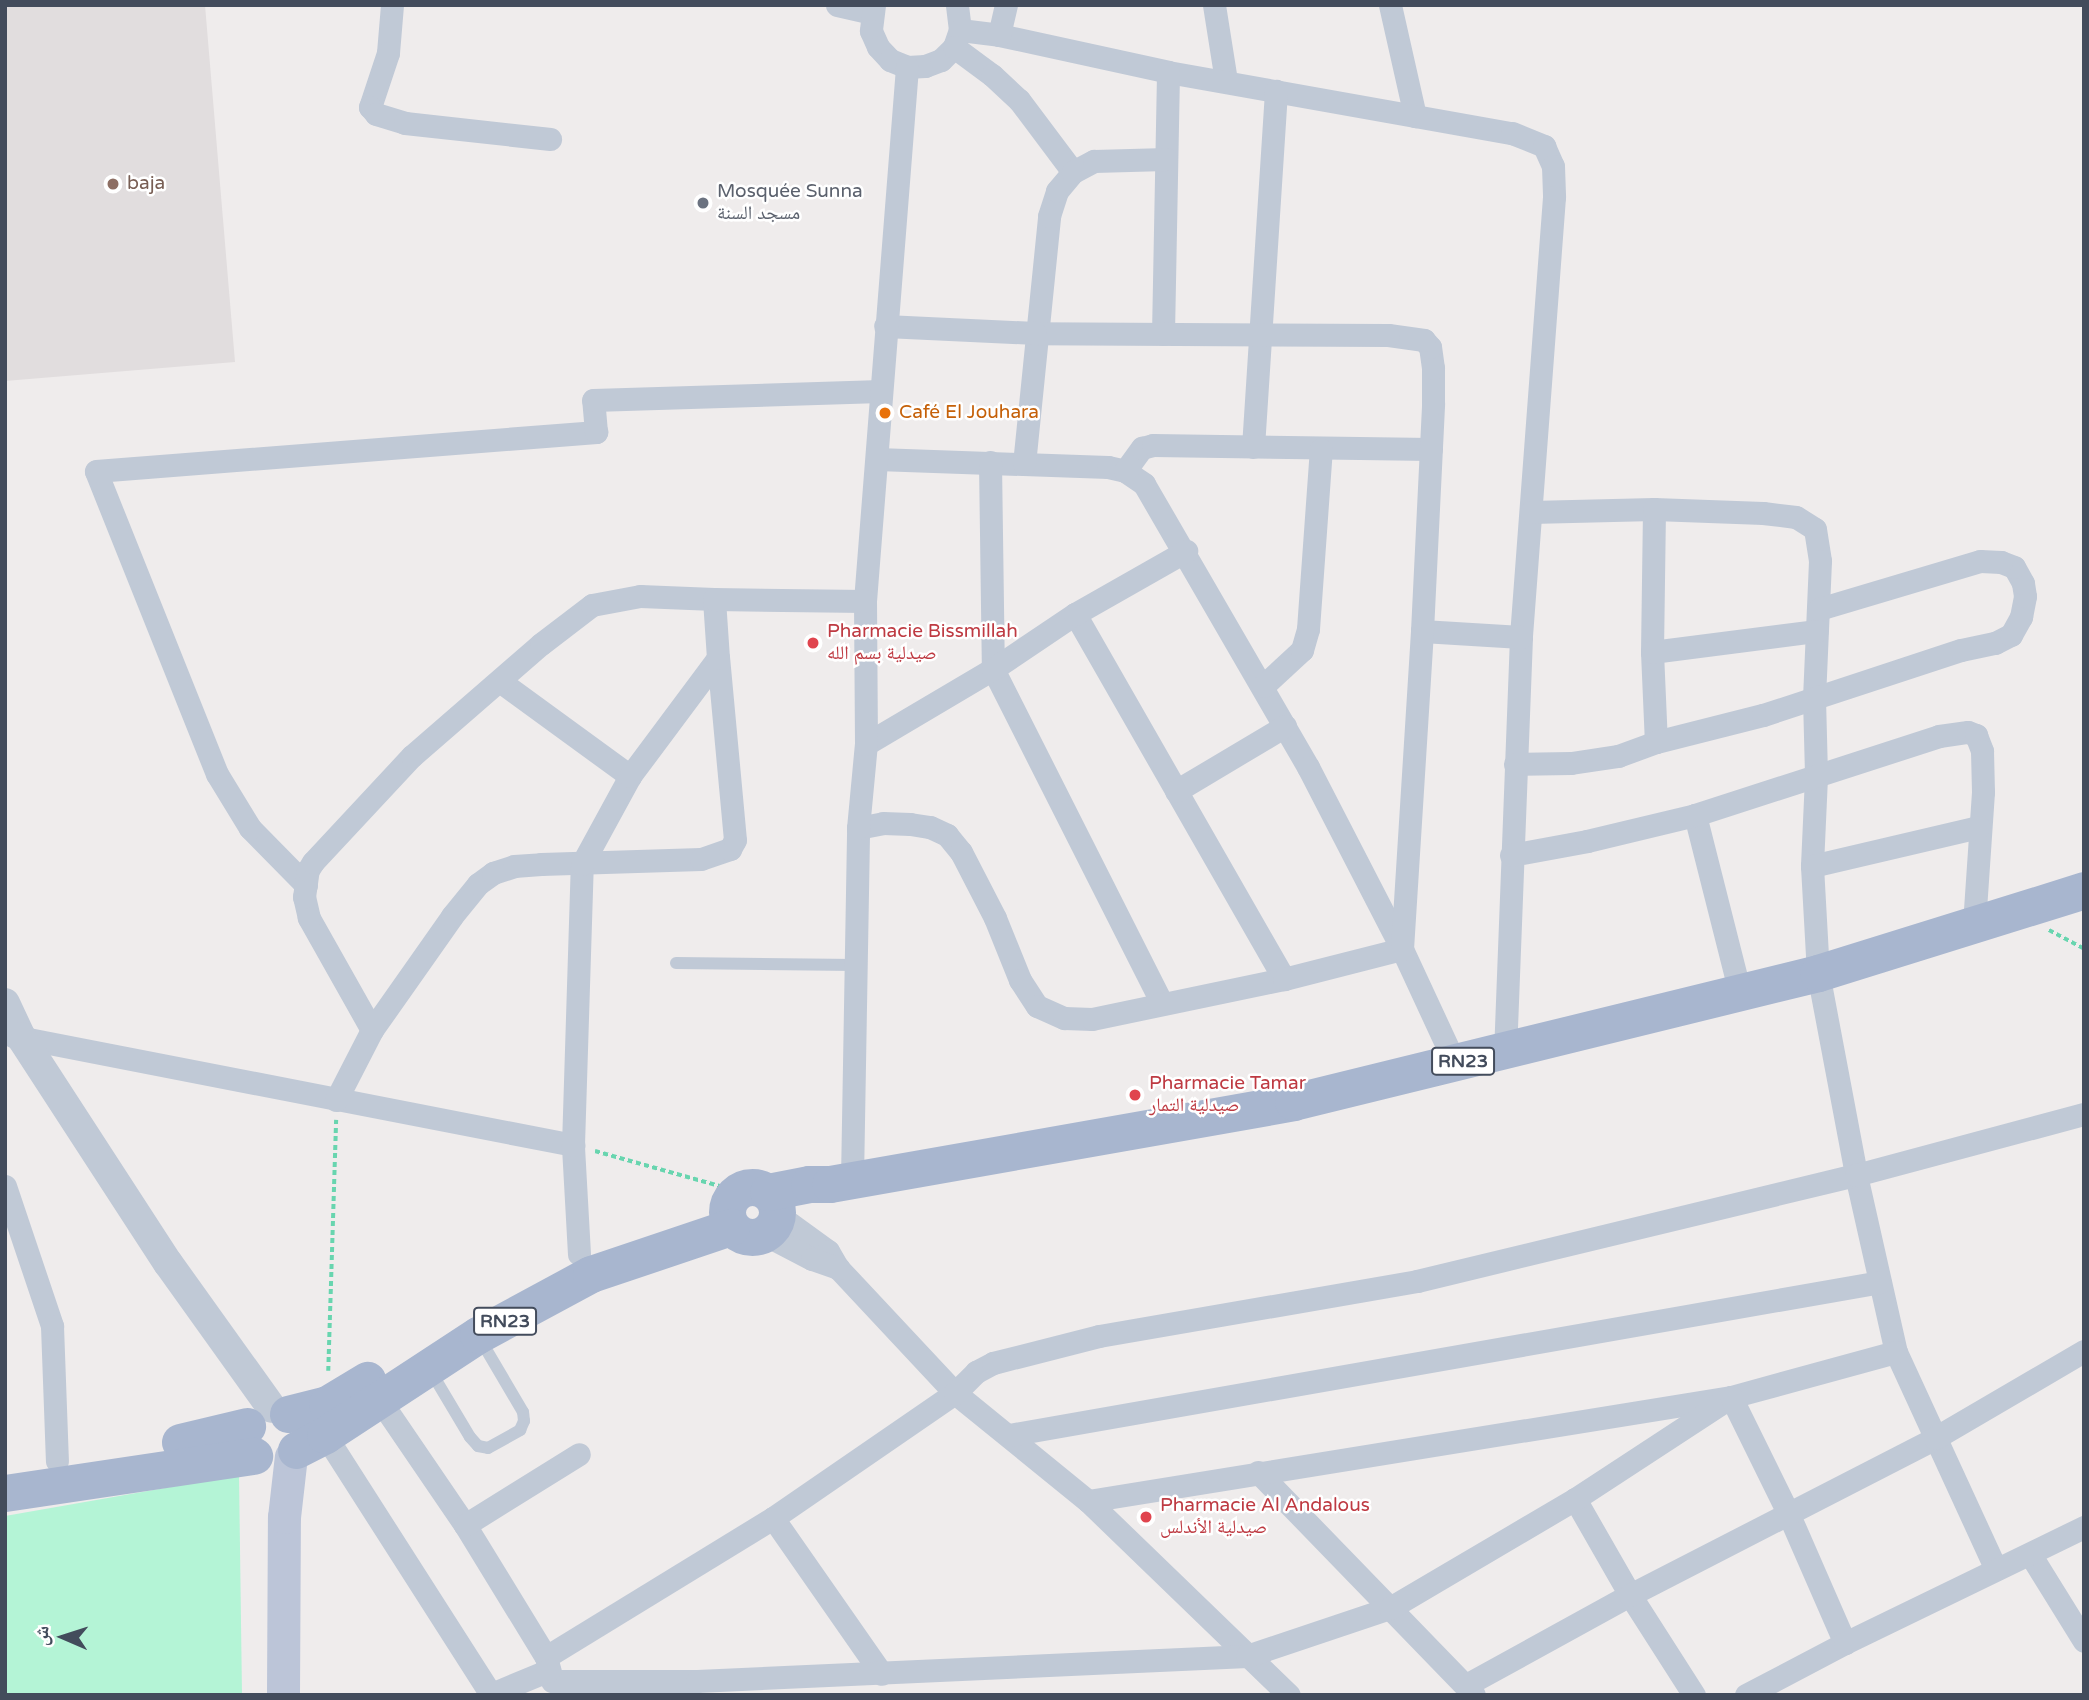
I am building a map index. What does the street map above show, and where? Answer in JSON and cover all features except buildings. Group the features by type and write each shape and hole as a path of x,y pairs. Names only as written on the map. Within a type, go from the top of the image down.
{"main road":[{"name":"RN23","path":"5,1470 164,1445 282,1433 579,1254 654,1226 811,1199 841,1182 1293,1102 1818,973 2084,890"},
{"name":"RN23","path":"5,1493 282,1433 379,1399 478,1335 611,1265 754,1210"},
{"path":"282,1433 283,1695"}],"street":[{"path":"392,5 388,53 370,107 376,114 405,123 550,139"},
{"path":"837,5 873,9 871,31 878,47 890,60 907,66 925,66 941,60 957,39 957,5"},
{"path":"999,35 1006,5"},
{"path":"1214,5 1226,81"},
{"path":"1390,5 1415,116"},
{"path":"957,39 999,35 1168,72 1512,133 1544,146 1553,166 1555,197 1521,637 1505,1052"},
{"path":"957,39 1018,100 1073,172"},
{"path":"841,1182 856,964 858,828 866,744 865,601 907,66"},
{"path":"1163,334 1168,72"},
{"path":"1253,447 1276,91"},
{"path":"1024,464 1035,333 1049,216 1057,191 1073,172 1094,162 1166,159"},
{"path":"885,326 1035,333 1388,335 1424,340 1430,347 1433,368 1431,449 1402,949"},
{"path":"306,885 268,850 250,828 217,774 96,471 596,432 593,400 881,391"},
{"path":"1125,471 1142,448 1153,445 1431,449"},
{"path":"1262,686 1303,650 1308,629 1321,449"},
{"path":"877,459 1108,467 1125,471 1144,484 1186,551 1285,726 1402,949 1455,1063"},
{"path":"990,462 993,669 1161,1002"},
{"path":"1531,512 1654,509 1763,513 1796,517 1815,529 1820,561 1814,698 1816,777 1812,866 1818,973 1856,1175 1896,1352 1996,1569"},
{"path":"1654,509 1652,652 1656,742"},
{"path":"866,744 993,669 1075,614 1186,551"},
{"path":"1515,764 1595,761 1814,698 2003,639 2011,635 2021,617 2025,596 2023,583 2014,567 2001,562 1980,561 1818,620 1652,652"},
{"path":"372,1030 309,918 304,897 308,870 329,842 412,756 541,645 592,605 640,596 865,601"},
{"path":"336,1100 372,1030 478,884 493,873 513,866 701,859 730,849 735,840 714,598"},
{"path":"1075,614 1283,979"},
{"path":"1422,631 1521,637"},
{"path":"579,1254 573,1145 582,864 630,776 718,658"},
{"path":"501,682 630,776"},
{"path":"1176,790 1285,726"},
{"path":"1511,855 1587,842 1695,815 1939,736 1968,732 1976,735 1982,751 1983,792 1978,827 1974,925"},
{"path":"1695,815 1740,993"},
{"path":"858,828 883,823 910,824 947,835 961,852 975,878 1020,980 1037,1006 1063,1018 1092,1019 1161,1002 1283,979 1402,949"},
{"path":"1812,866 1978,827"},
{"path":"5,1003 13,1036 239,1365 282,1433 491,1694 550,1676 955,1393 976,1372 993,1363 1100,1336 1418,1281 1856,1175 2084,1114"},
{"path":"13,1036 573,1145"},
{"path":"5,1186 52,1325 56,1360 54,1412 57,1461"},
{"path":"754,1210 812,1259 838,1268 955,1393 1088,1501 1289,1695"},
{"path":"1009,1435 1880,1282"},
{"path":"1258,1472 1470,1690 1630,1595 1935,1438 2084,1351"},
{"path":"1088,1501 1731,1397 1896,1352"},
{"path":"550,1676 624,1689 697,1688 882,1674 1247,1656 1390,1608 1575,1499 1731,1397"},
{"path":"1731,1397 1789,1515 1845,1643"},
{"path":"379,1399 465,1525 550,1676"},
{"path":"465,1525 579,1454"},
{"path":"1575,1499 1630,1595 1694,1695"},
{"path":"773,1518 882,1674"},
{"path":"1758,1693 1845,1643 2084,1527"},
{"path":"2030,1554 2084,1641"}],"lane":[{"path":"676,963 856,964"},
{"path":"428,1368 478,1446 488,1448 520,1430 524,1421 523,1412 478,1335"}],"path":[{"path":"282,1433 336,1100"},
{"path":"573,1145 754,1210"}],"shaded area":[{"name":"baja","path":"5,5 205,5 235,362 5,381"}],"green space":[{"path":"239,1475 242,1695 5,1695 5,1516"}],"place":[{"name":"baja","path":"113,184"},
{"name":"Mosquée Sunna مسجد السنة","path":"703,203"},
{"name":"Café El Jouhara","path":"885,413"},
{"name":"Pharmacie Bissmillah صيدلية بسم الله","path":"813,643"},
{"name":"Pharmacie Tamar صيدلية التمار","path":"1135,1095"},
{"name":"Pharmacie Al Andalous صيدلية الأندلس","path":"1146,1517"}]}
